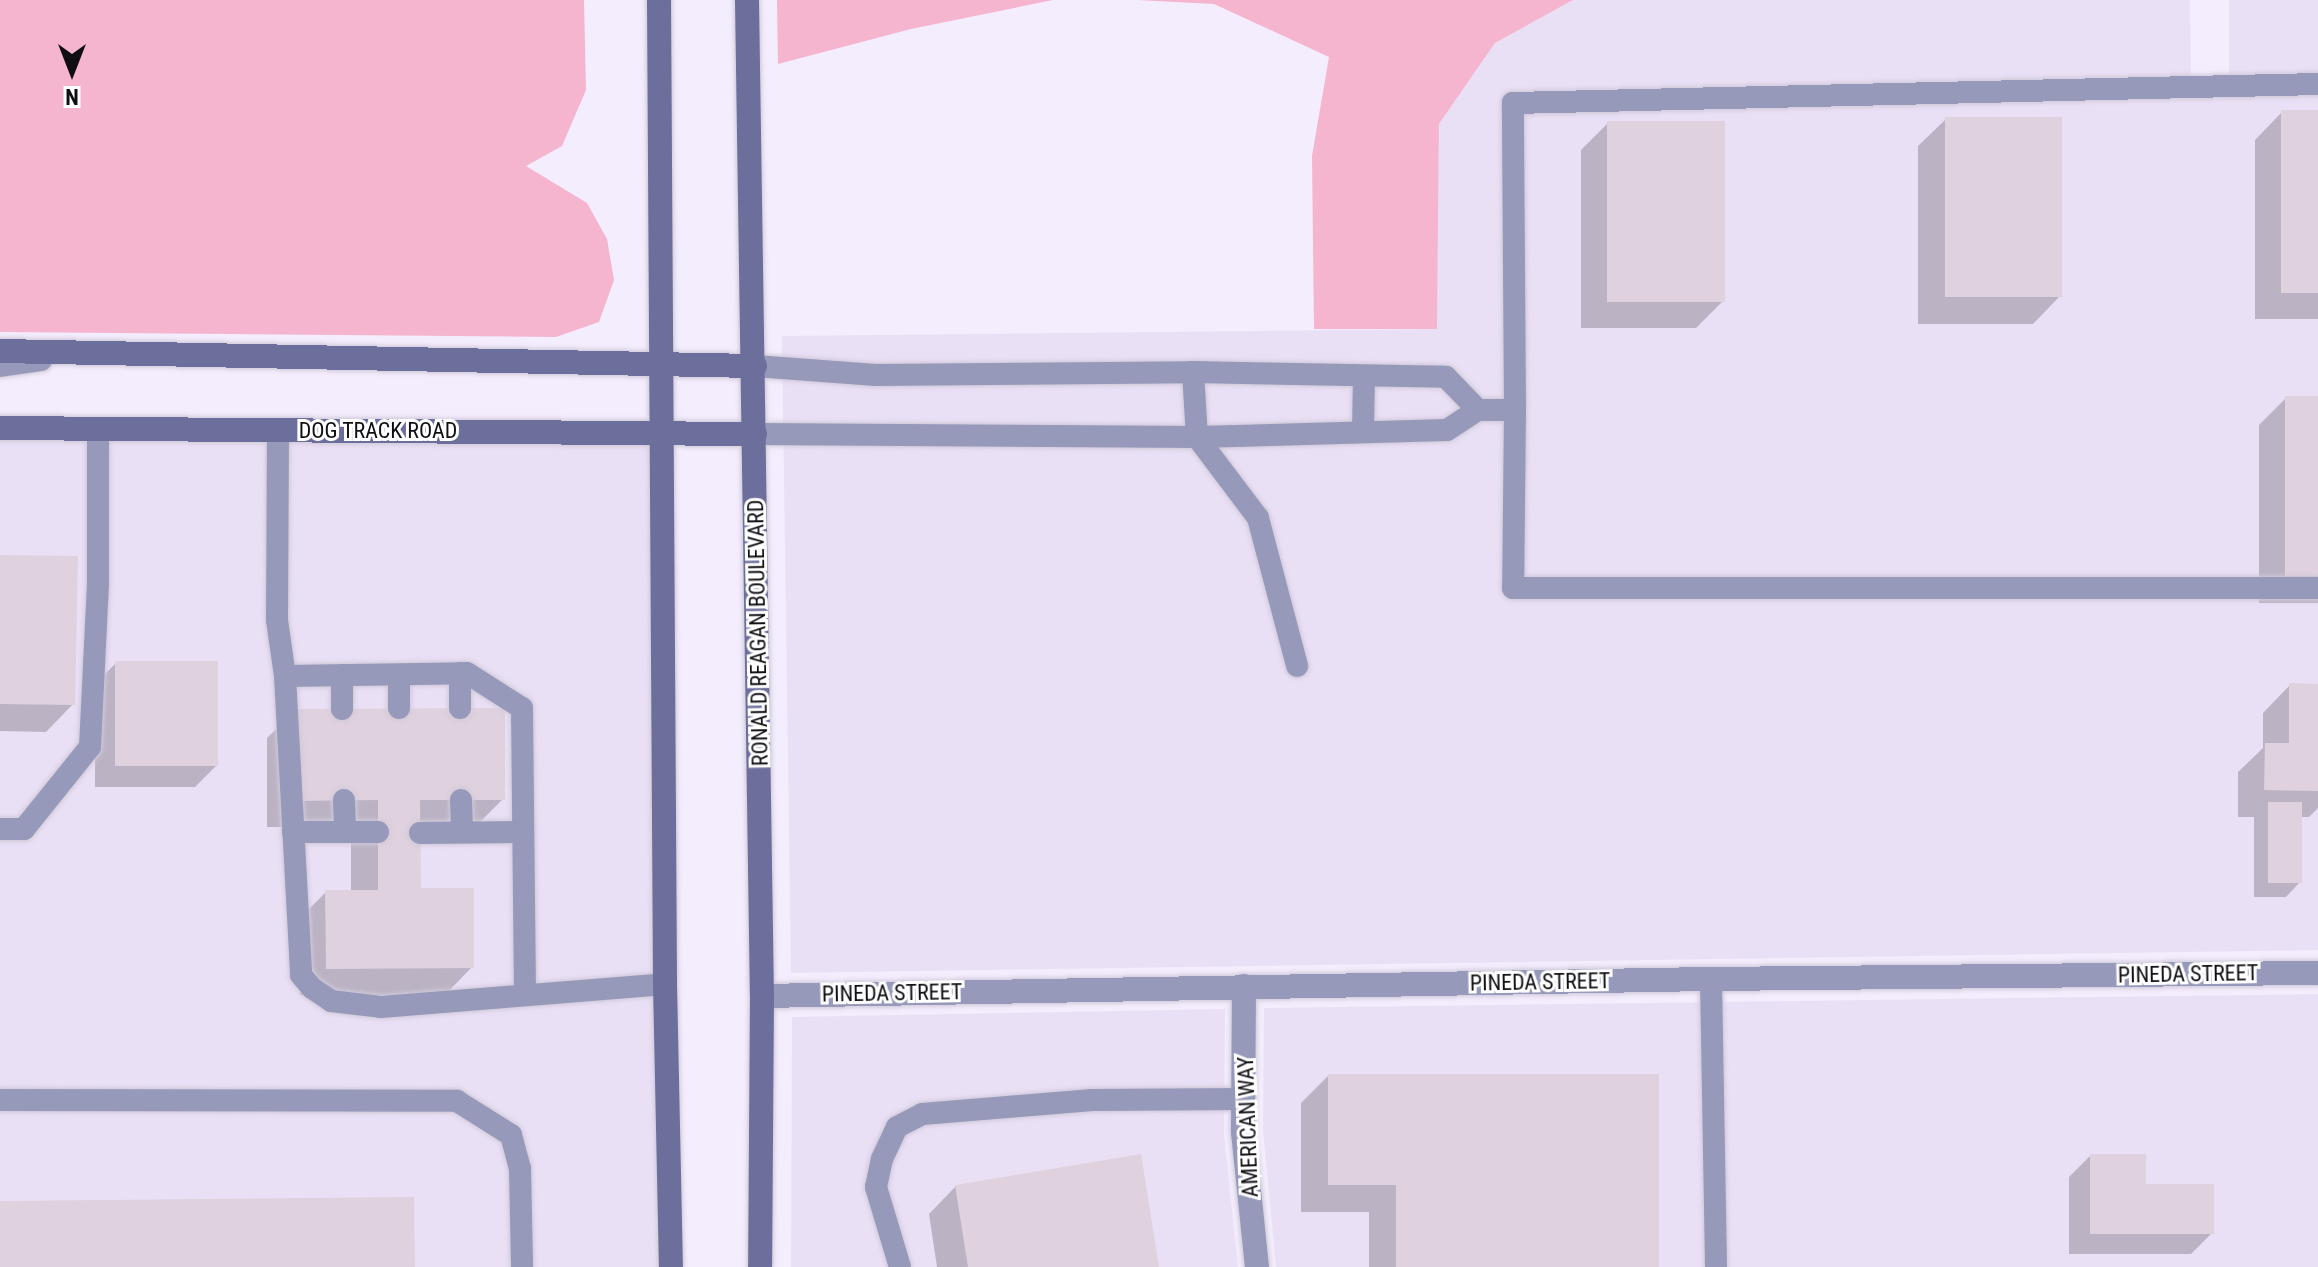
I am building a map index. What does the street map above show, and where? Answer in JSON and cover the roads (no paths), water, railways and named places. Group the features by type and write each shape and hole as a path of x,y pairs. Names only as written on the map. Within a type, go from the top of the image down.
{"main road":[{"path":"659,0 665,984 671,1267"},
{"name":"RONALD REAGAN BOULEVARD","path":"747,0 755,366 762,996 760,1267"},
{"path":"0,351 755,366"},
{"name":"DOG TRACK ROAD","path":"0,428 755,434"}],"street":[{"path":"0,365 83,352"},
{"name":"PINEDA STREET","path":"762,996 1711,979 2318,973"},
{"name":"AMERICAN WAY","path":"1244,986 1243,1132 1257,1267"}],"lane":[{"path":"2318,84 1513,103 1513,588 2318,588"},
{"path":"755,366 876,375 1193,372 1446,377 1478,410"},
{"path":"1193,372 1197,437 1258,518 1297,666"},
{"path":"1363,432 1364,376"},
{"path":"755,434 1197,437 1447,430 1478,410 1515,410"},
{"path":"0,829 24,829 90,747 98,583 98,429"},
{"path":"278,430 277,620 285,676 301,975 312,988 331,1001 381,1007 665,984"},
{"path":"460,673 460,708"},
{"path":"285,676 467,673 522,708 525,995"},
{"path":"342,675 342,709"},
{"path":"399,675 399,708"},
{"path":"344,800 345,832"},
{"path":"461,800 462,832"},
{"path":"293,832 378,832"},
{"path":"420,833 523,832"},
{"path":"1711,979 1716,1267"},
{"path":"900,1267 876,1187 882,1159 897,1127 922,1114 1092,1100 1244,1099"},
{"path":"0,1100 457,1101 511,1135 520,1168 522,1267"}]}
